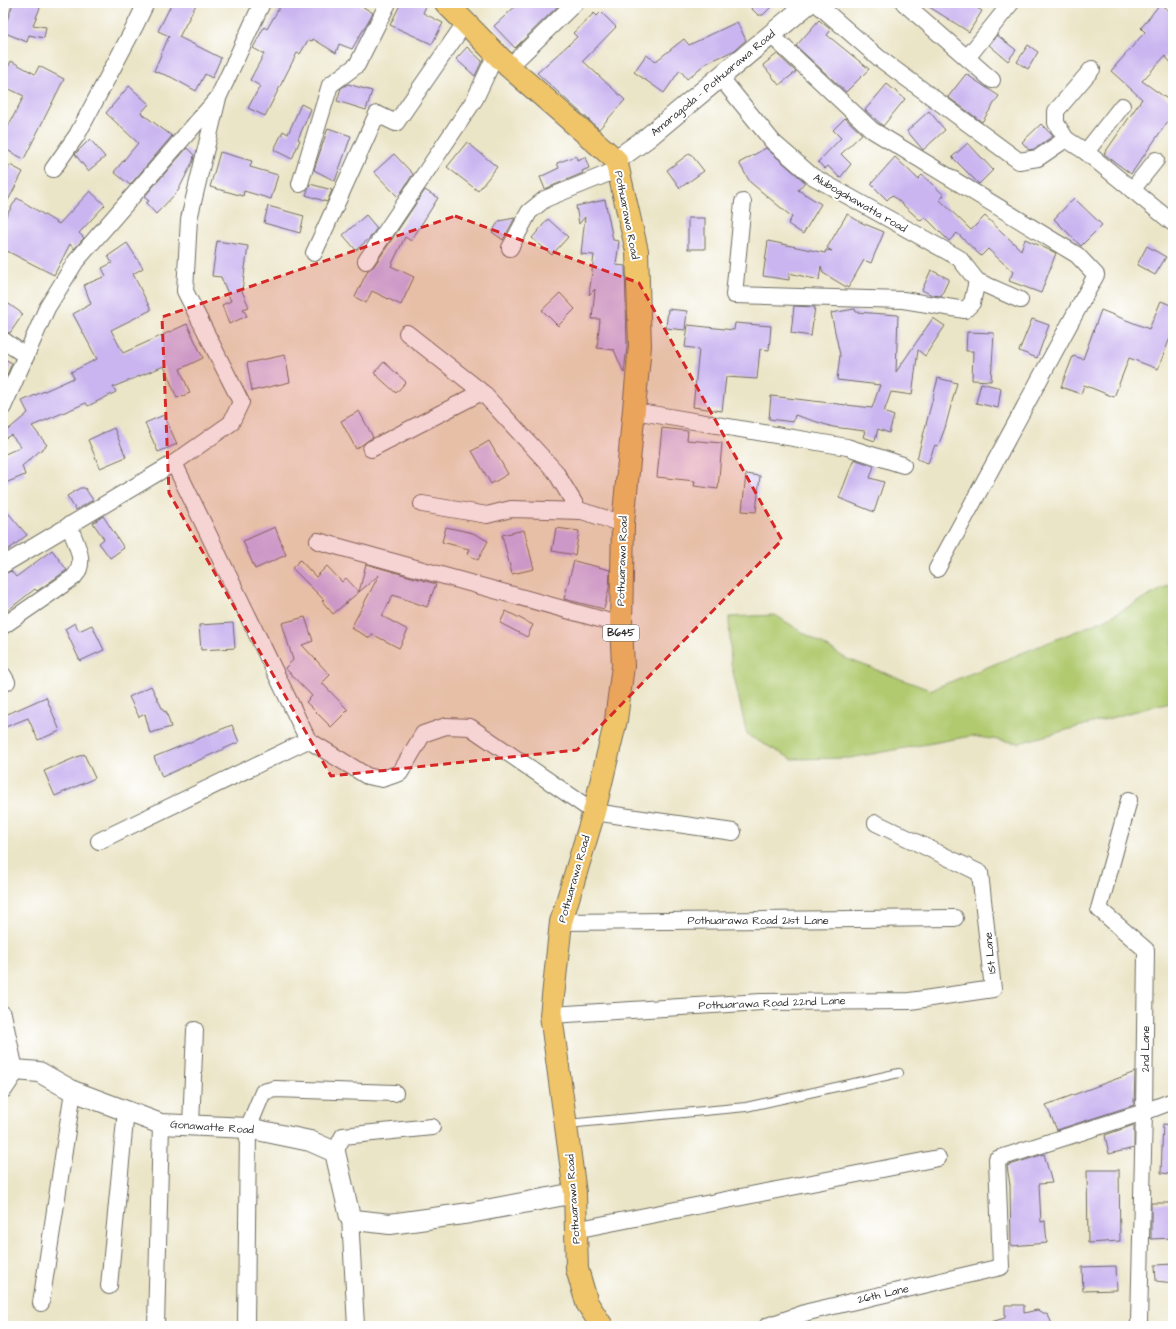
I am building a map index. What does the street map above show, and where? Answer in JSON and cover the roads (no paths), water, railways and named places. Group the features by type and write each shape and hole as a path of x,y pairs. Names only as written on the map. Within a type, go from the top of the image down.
{"main road":[{"name":"Pothuarawa Road","path":"446,3 503,61 618,165 637,251 640,346 622,524 620,625 623,666 616,720 594,812 561,922 551,1015 567,1124 575,1193 577,1269 588,1303 602,1326"}],"street":[{"path":"53,169 77,135 146,3"},
{"path":"3,565 69,524 174,463 231,423 241,402 185,291 189,219 218,98 262,3"},
{"path":"300,184 330,85 358,65 388,3"},
{"path":"366,261 503,61 576,3"},
{"name":"Amaragoda - Pothuarawa Road","path":"618,165 647,138 721,78 770,34 809,3"},
{"path":"816,3 879,58 1019,161 1038,158 1066,139"},
{"path":"904,3 992,80"},
{"path":"967,58 1011,3"},
{"path":"314,253 377,114 396,123 465,23"},
{"path":"770,34 872,130 1077,255 1096,275 937,569"},
{"path":"1092,69 1056,110 1056,123 1066,139 1086,152 1173,224"},
{"name":"Alubogahawatta road","path":"721,78 772,142 812,176 958,258 977,282 1020,300"},
{"path":"3,407 47,308 76,261 218,98"},
{"path":"1086,152 1122,106"},
{"path":"1132,190 1156,160"},
{"path":"510,248 529,212 546,199 618,165"},
{"path":"743,202 734,295 903,300 965,310 972,303 977,282"},
{"path":"407,333 482,392 555,471 579,511"},
{"path":"3,340 26,356"},
{"path":"371,449 482,392"},
{"path":"634,411 847,447 903,465"},
{"path":"174,463 308,740 367,776 382,779 400,773 424,734 446,726 470,727 594,812 733,832"},
{"path":"422,504 487,515 511,509 579,511 622,524"},
{"path":"3,626 74,577 80,570 82,561 69,524"},
{"path":"318,541 620,625"},
{"path":"98,841 308,740"},
{"name":"2nd Lane","path":"1129,800 1099,909 1146,950 1139,1322"},
{"name":"1St Lane","path":"876,823 980,873 993,989"},
{"name":"Pothuarawa Road 21st Lane","path":"561,922 955,918"},
{"name":"Pothuarawa Road 22nd Lane","path":"551,1015 761,1002 910,1001 993,989"},
{"path":"3,1014 15,1070 3,1088"},
{"path":"191,1125 195,1030"},
{"name":"Gonawatte Road","path":"15,1070 40,1072 73,1091 161,1124 248,1128 310,1141 335,1152"},
{"path":"246,1326 248,1128 263,1092 275,1089 395,1093"},
{"path":"40,1303 73,1091"},
{"path":"1144,1112 1173,1101"},
{"path":"109,1286 126,1110"},
{"name":"26th Lane","path":"767,1326 808,1312 1001,1267 997,1159 1144,1112"},
{"path":"156,1326 161,1124"},
{"path":"356,1326 350,1217 335,1152 343,1136 432,1127"},
{"path":"575,1230 938,1158"},
{"path":"350,1217 355,1220 390,1224 470,1213 575,1193"}],"lane":[{"path":"567,1124 746,1107 899,1073"}]}
